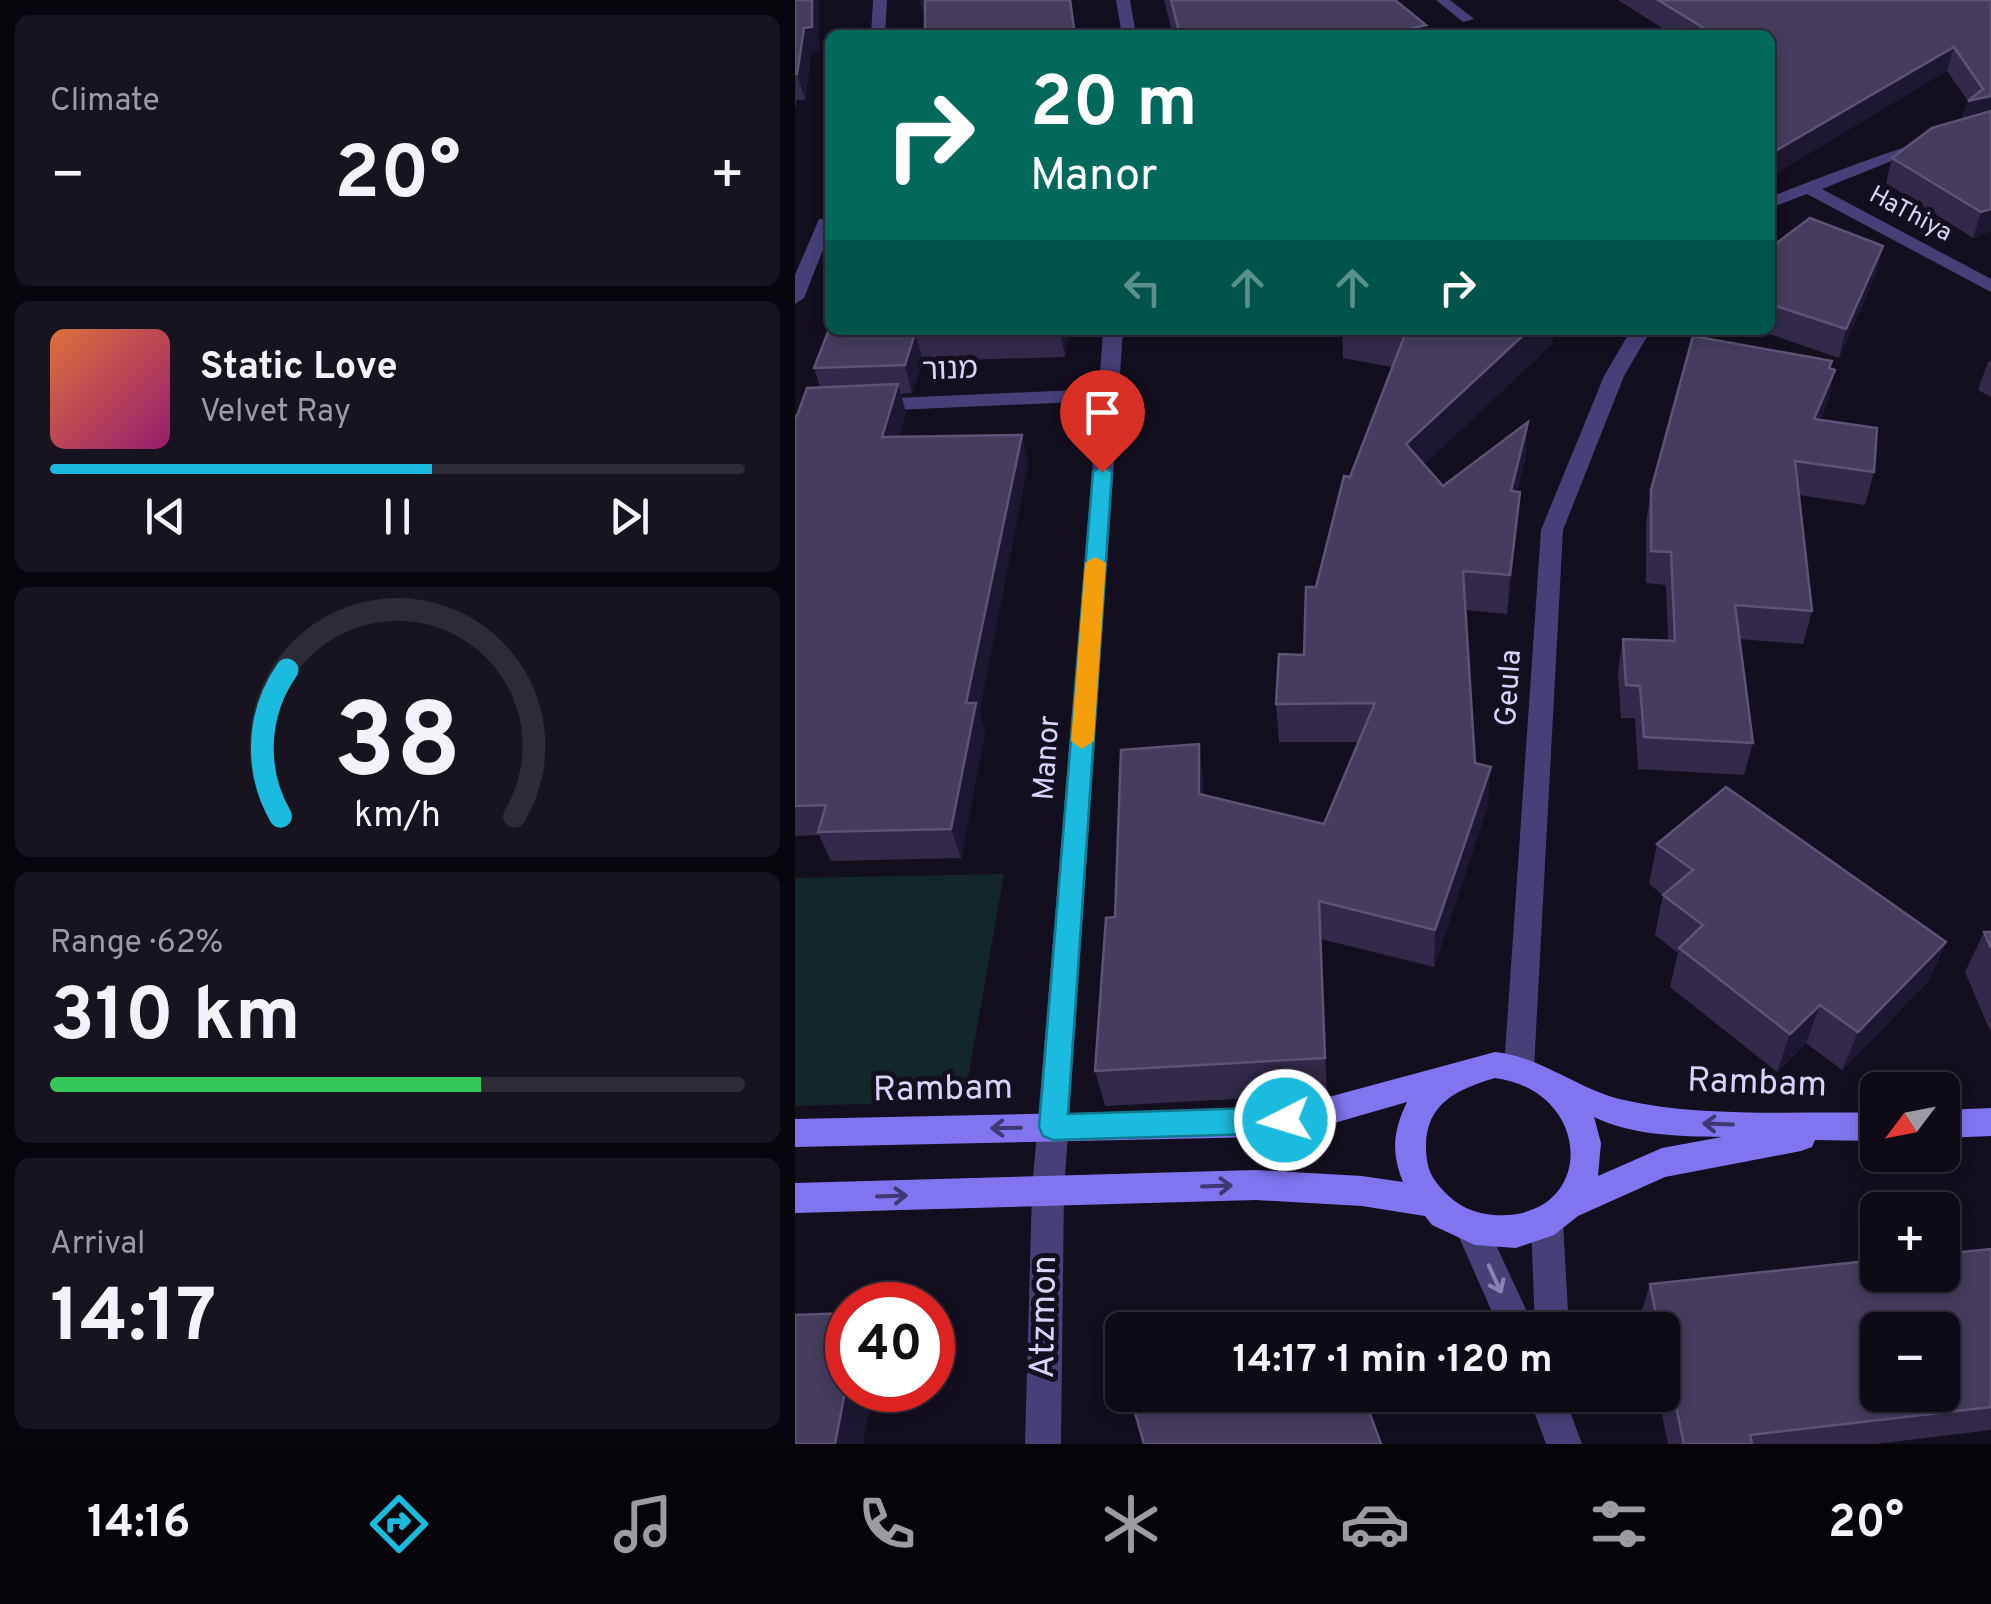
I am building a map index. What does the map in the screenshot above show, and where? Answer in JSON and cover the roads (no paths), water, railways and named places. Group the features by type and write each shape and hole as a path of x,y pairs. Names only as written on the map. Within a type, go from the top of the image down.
{"street":[{"path":"878,30 880,0"},
{"path":"1123,0 1128,30"},
{"path":"1775,200 1909,149 1991,126"},
{"name":"HaThiya","path":"1806,187 1991,286"},
{"path":"795,298 825,223"},
{"name":"Manor","path":"1048,1191 1113,335"},
{"name":"Geula","path":"1533,1074 1552,530 1614,376 1638,335"},
{"name":"מנור","path":"854,406 1108,395"},
{"path":"795,1198 1256,1185 1361,1191 1430,1202 1471,1228 1495,1233 1520,1232 1558,1213 1583,1180 1589,1152 1584,1125 1569,1100 1533,1074 1469,1068 1447,1077 1424,1095 1411,1119 1406,1148 1413,1176 1430,1202"},
{"name":"Rambam","path":"1533,1074 1617,1113 1655,1119 1860,1127"},
{"name":"Rambam","path":"795,1133 1261,1123 1310,1116 1447,1077"},
{"path":"1960,1123 1991,1122"},
{"name":"Rambam","path":"1558,1213 1662,1162 1860,1128"},
{"name":"Atzmon","path":"1043,1444 1048,1191"},
{"path":"1553,1312 1558,1213"},
{"path":"1471,1228 1510,1312"},
{"path":"1552,1412 1566,1444"},
{"path":"1562,1412 1566,1444"}],"lane":[{"path":"1442,0 1468,19"}]}
